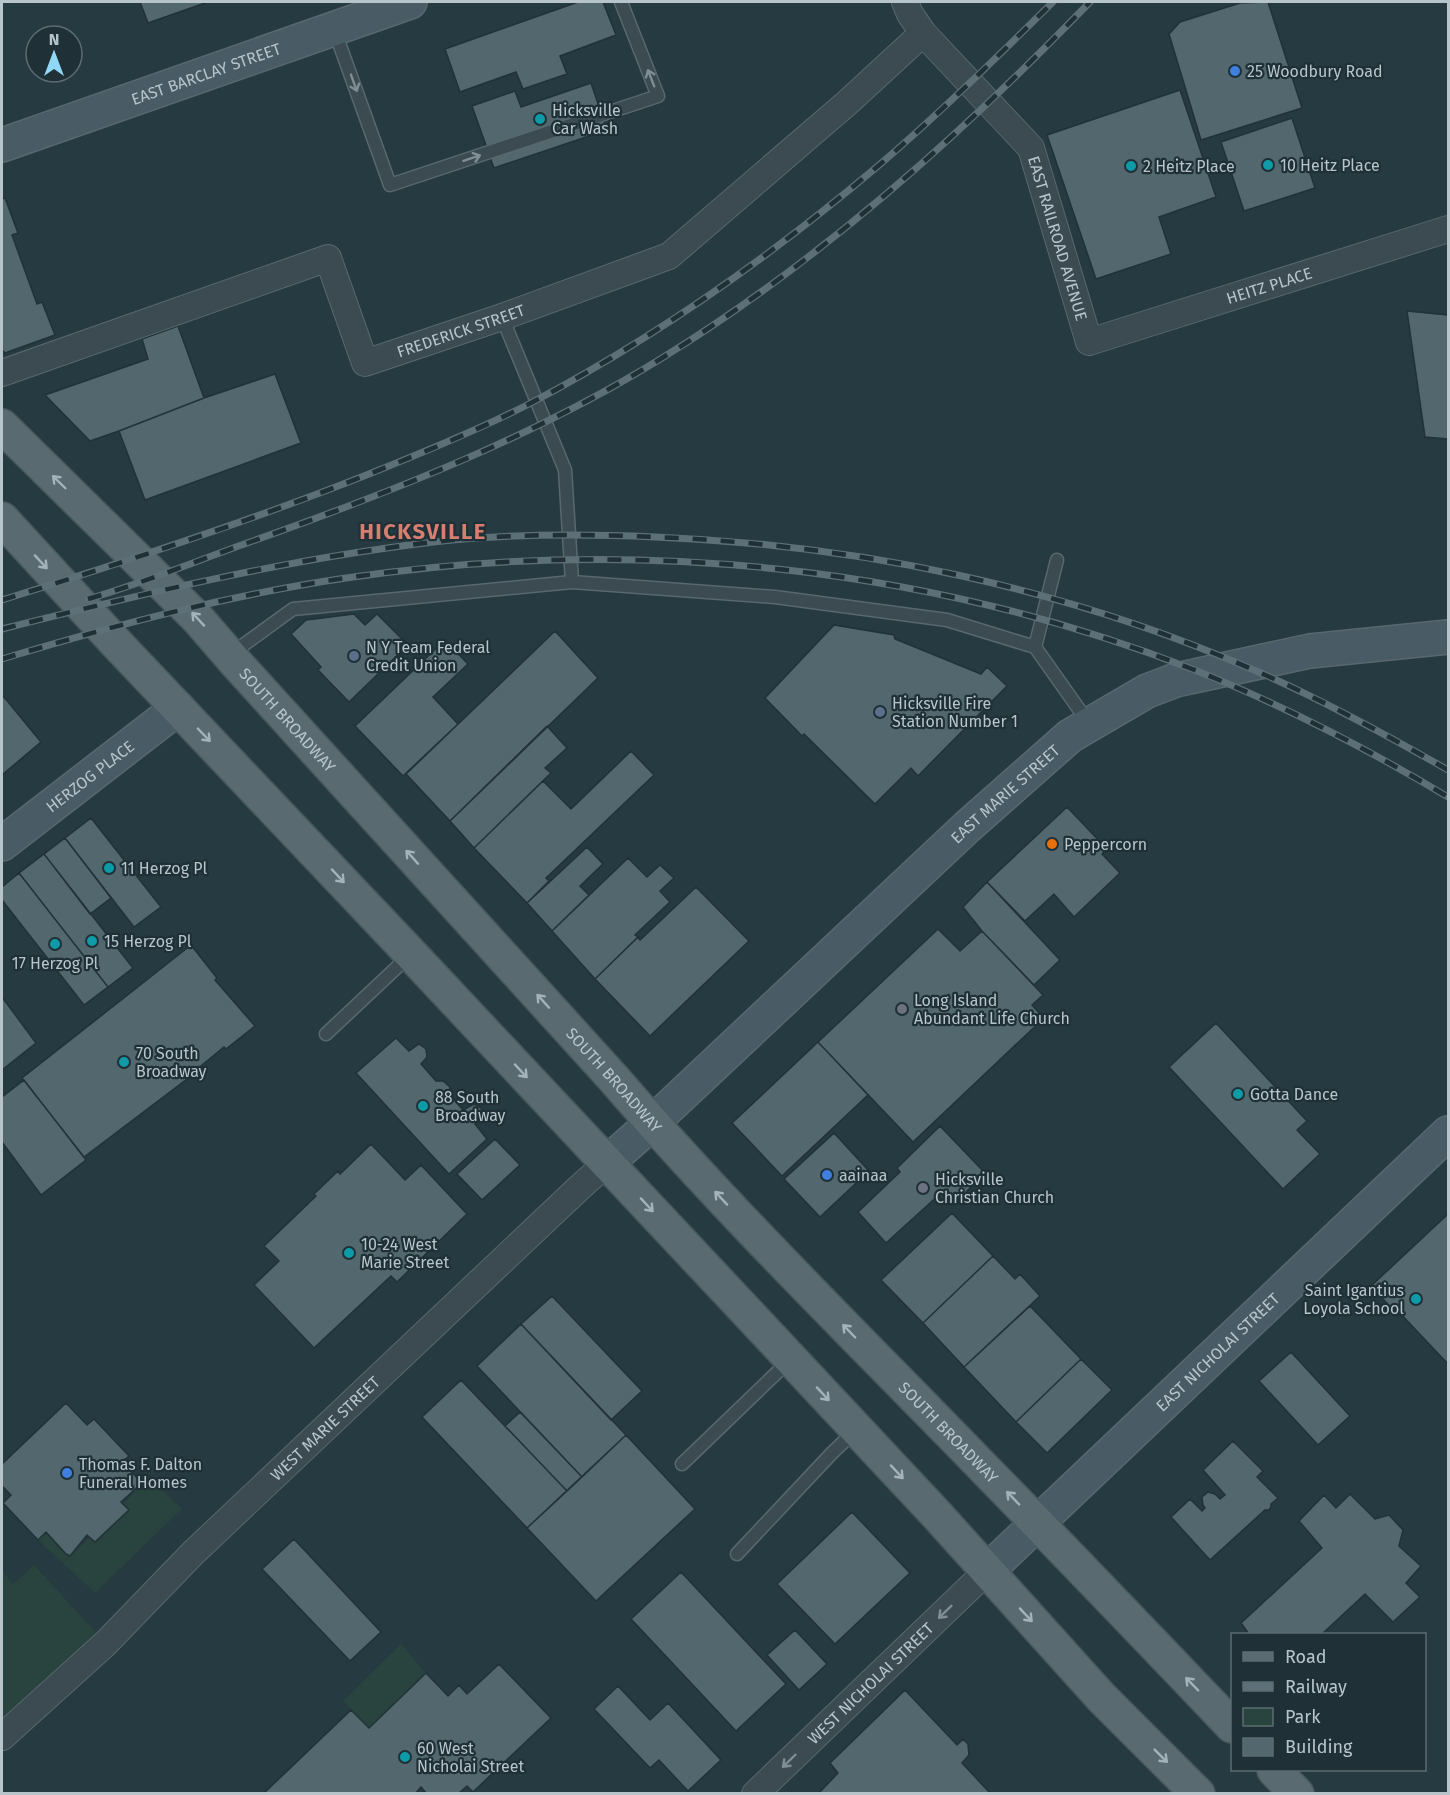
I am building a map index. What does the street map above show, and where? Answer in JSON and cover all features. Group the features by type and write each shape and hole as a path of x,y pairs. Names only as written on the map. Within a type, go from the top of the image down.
{"main road":[{"name":"EAST BARCLAY STREET","path":"2,145 410,2"},
{"name":"SOUTH BROADWAY","path":"2,426 198,619 761,1241 1231,1724"},
{"path":"2,519 791,1359 1101,1697 1198,1794"},
{"name":"EAST MARIE STREET","path":"652,1123 967,826 1070,736 1089,724 1147,691 1176,680 1310,651 1449,638"},
{"name":"HERZOG PLACE","path":"2,844 178,708"},
{"name":"WEST MARIE STREET","path":"607,1163 652,1123"},
{"name":"EAST NICHOLAI STREET","path":"987,1571 1449,1133"},
{"path":"1275,1771 1297,1794"}],"street":[{"name":"EAST RAILROAD AVENUE","path":"905,2 923,33 1031,148 1089,342"},
{"name":"FREDERICK STREET","path":"2,373 328,258 365,363 669,256 847,103 923,33"},
{"name":"HEITZ PLACE","path":"1089,342 1449,229"},
{"name":"WEST MARIE STREET","path":"2,1737 106,1643 193,1553 607,1163"},
{"name":"WEST NICHOLAI STREET","path":"755,1794 987,1571"}],"lane":[{"path":"334,28 390,185 658,96 621,2"},
{"path":"501,317 565,470 572,582"},
{"path":"1035,647 1057,560"},
{"path":"230,655 293,609 572,582 775,597 947,620 1035,647 1089,724"},
{"path":"326,1034 411,954"},
{"path":"682,1464 791,1359"},
{"path":"737,1554 857,1430"}],"green space":[{"path":"149,1478 182,1509 95,1593 38,1540 46,1532 71,1556"},
{"path":"34,1565 106,1643 2,1738 2,1571 13,1584"},
{"path":"401,1644 426,1673 369,1728 343,1701"}],"building":[{"path":"140,2 208,2 148,23"},
{"path":"578,2 603,2 616,35 560,56 567,74 523,89 516,72 460,92 445,49"},
{"name":"25 Woodbury Road","path":"1268,2 1302,108 1201,140 1169,34 1180,22 1240,3"},
{"name":"Hicksville Car Wash","path":"591,83 607,130 494,168 472,106 515,91 521,107"},
{"name":"2 Heitz Place","path":"1180,90 1216,197 1159,217 1171,254 1096,279 1047,135"},
{"name":"10 Heitz Place","path":"1292,118 1315,188 1244,211 1221,142"},
{"path":"5,198 18,233 12,235 37,304 42,302 55,335 5,353 2,350 2,199"},
{"path":"1407,311 1448,315 1448,439 1425,437"},
{"path":"178,326 204,398 90,441 45,395 148,359 142,339"},
{"path":"275,374 301,443 145,500 119,431 204,398"},
{"name":"N Y Team Federal Credit Union","path":"354,614 365,625 377,614 408,645 349,702 318,670 321,667 291,634 306,620"},
{"path":"834,625 894,635 895,639 981,674 987,667 1007,686 918,776 911,768 875,804 765,698"},
{"path":"555,631 598,678 450,821 406,774"},
{"path":"445,640 468,664 433,697 458,724 403,776 355,726"},
{"path":"2,697 41,742 2,775"},
{"path":"547,726 567,748 545,768 551,773 474,848 450,821"},
{"path":"631,751 654,775 546,878 549,881 527,903 474,848 543,781 571,809"},
{"path":"1067,807 1107,849 1102,854 1120,873 1074,917 1054,894 1025,921 987,882"},
{"name":"11 Herzog Pl","path":"91,818 161,907 134,927 65,838"},
{"path":"65,838 111,898 90,914 44,854"},
{"path":"587,847 603,864 580,886 589,895 552,931 527,903"},
{"name":"15 Herzog Pl","path":"44,854 133,968 108,987 19,873"},
{"path":"628,858 647,877 660,865 674,878 660,891 670,902 635,935 638,937 595,979 552,931"},
{"name":"17 Herzog Pl","path":"19,873 108,987 84,1005 2,900 2,887"},
{"path":"987,882 1060,960 1034,985 982,931 963,907"},
{"path":"696,887 749,941 650,1036 595,979 638,937 640,940"},
{"path":"938,929 960,951 982,931 1043,995 1032,1005 1044,1018 913,1142 818,1042"},
{"name":"70 South Broadway","path":"191,945 217,978 215,980 255,1026 226,1049 224,1047 191,1076 84,1157 22,1078"},
{"path":"2,997 36,1043 2,1070"},
{"name":"Gotta Dance","path":"1216,1023 1307,1121 1297,1130 1320,1154 1283,1189 1169,1067"},
{"name":"88 South Broadway","path":"396,1038 409,1051 419,1044 426,1049 427,1057 421,1064 436,1081 443,1081 450,1087 449,1094 463,1110 474,1104 481,1108 483,1114 475,1124 487,1139 449,1174 356,1073"},
{"path":"818,1042 868,1095 782,1176 732,1123"},
{"path":"24,1080 86,1160 41,1195 2,1142 2,1097"},
{"path":"940,1126 985,1173 953,1205 941,1193 886,1243 858,1212 900,1172 897,1168"},
{"name":"aainaa","path":"834,1133 869,1171 820,1217 784,1179"},
{"path":"495,1139 520,1165 482,1200 457,1174"},
{"name":"10-24 West Marie Street","path":"371,1144 405,1180 421,1165 467,1214 397,1282 391,1276 314,1348 254,1285 279,1261 264,1246 316,1196 314,1194 338,1171 340,1174"},
{"path":"952,1213 993,1256 923,1323 881,1280"},
{"name":"Saint Igantius Loyola School","path":"1448,1214 1448,1364 1371,1286"},
{"path":"993,1256 1015,1279 1020,1274 1040,1296 964,1367 923,1323"},
{"path":"552,1296 642,1391 611,1420 521,1324"},
{"path":"1030,1306 1081,1359 1016,1422 964,1367"},
{"path":"521,1324 626,1435 582,1477 477,1366"},
{"path":"1291,1352 1350,1416 1318,1445 1259,1381"},
{"path":"1081,1359 1112,1390 1047,1453 1016,1422"},
{"path":"461,1380 567,1491 527,1528 422,1417"},
{"name":"Thomas F. Dalton Funeral Homes","path":"66,1403 87,1425 94,1419 129,1456 122,1462 142,1483 121,1502 129,1510 95,1542 87,1535 70,1556 46,1532 38,1540 3,1503 11,1495 2,1486 2,1464"},
{"path":"520,1412 582,1477 567,1491 505,1426"},
{"path":"626,1435 695,1509 596,1601 527,1528"},
{"path":"1233,1441 1263,1471 1257,1477 1278,1498 1271,1504 1269,1510 1265,1510 1210,1560 1171,1517 1190,1499 1202,1511 1205,1508 1202,1497 1208,1492 1220,1499 1225,1495 1203,1470"},
{"path":"1350,1494 1375,1519 1389,1515 1403,1530 1399,1546 1421,1566 1406,1583 1420,1597 1393,1622 1365,1594 1323,1633 1248,1633 1241,1623 1322,1548 1299,1521 1324,1495 1336,1508"},
{"path":"852,1512 910,1573 835,1644 777,1584"},
{"path":"294,1539 381,1632 350,1661 262,1569"},
{"path":"681,1572 786,1684 736,1731 631,1619"},
{"path":"795,1630 827,1664 799,1690 767,1655"},
{"name":"60 West Nicholai Street","path":"499,1664 551,1718 473,1792 467,1786 458,1794 427,1794 421,1787 415,1794 263,1794 351,1710 369,1728 426,1673 448,1696 459,1685 467,1694"},
{"path":"618,1686 650,1720 668,1703 721,1760 688,1791 659,1760 650,1768 594,1709"},
{"path":"905,1690 957,1745 963,1739 968,1744 969,1755 962,1763 991,1794 818,1794 838,1773 830,1763"}],"railway":[{"path":"2,600 186,541 324,492 469,433 574,380 665,325 709,295 837,200 923,126 1053,2"},
{"path":"88,599 149,579 409,483 513,438 613,387 662,358 720,320 833,238 940,148 1090,2"},
{"path":"2,629 281,565 452,540 579,535 732,542 885,561 1036,594 1110,616 1183,641 1279,681 1352,717 1448,770"},
{"path":"2,659 172,612 259,593 346,578 453,566 561,560 668,561 775,569 882,583 987,605 1090,634 1192,669 1258,697 1354,744 1448,797"}],"place":[{"name":"25 Woodbury Road","path":"1235,71"},
{"name":"Hicksville Car Wash","path":"540,119"},
{"name":"10 Heitz Place","path":"1268,165"},
{"name":"2 Heitz Place","path":"1131,166"},
{"name":"N Y Team Federal Credit Union","path":"354,656"},
{"name":"Hicksville Fire Station Number 1","path":"880,712"},
{"name":"Peppercorn","path":"1052,844"},
{"name":"11 Herzog Pl","path":"109,868"},
{"name":"15 Herzog Pl","path":"92,941"},
{"name":"17 Herzog Pl","path":"55,944"},
{"name":"Long Island Abundant Life Church","path":"902,1009"},
{"name":"70 South Broadway","path":"124,1062"},
{"name":"Gotta Dance","path":"1238,1094"},
{"name":"88 South Broadway","path":"423,1106"},
{"name":"aainaa","path":"827,1175"},
{"name":"Hicksville Christian Church","path":"923,1188"},
{"name":"10-24 West Marie Street","path":"349,1253"},
{"name":"Saint Igantius Loyola School","path":"1416,1299"},
{"name":"Thomas F. Dalton Funeral Homes","path":"67,1473"},
{"name":"60 West Nicholai Street","path":"405,1757"}],"district":[{"name":"HICKSVILLE","path":"423,531"}]}
